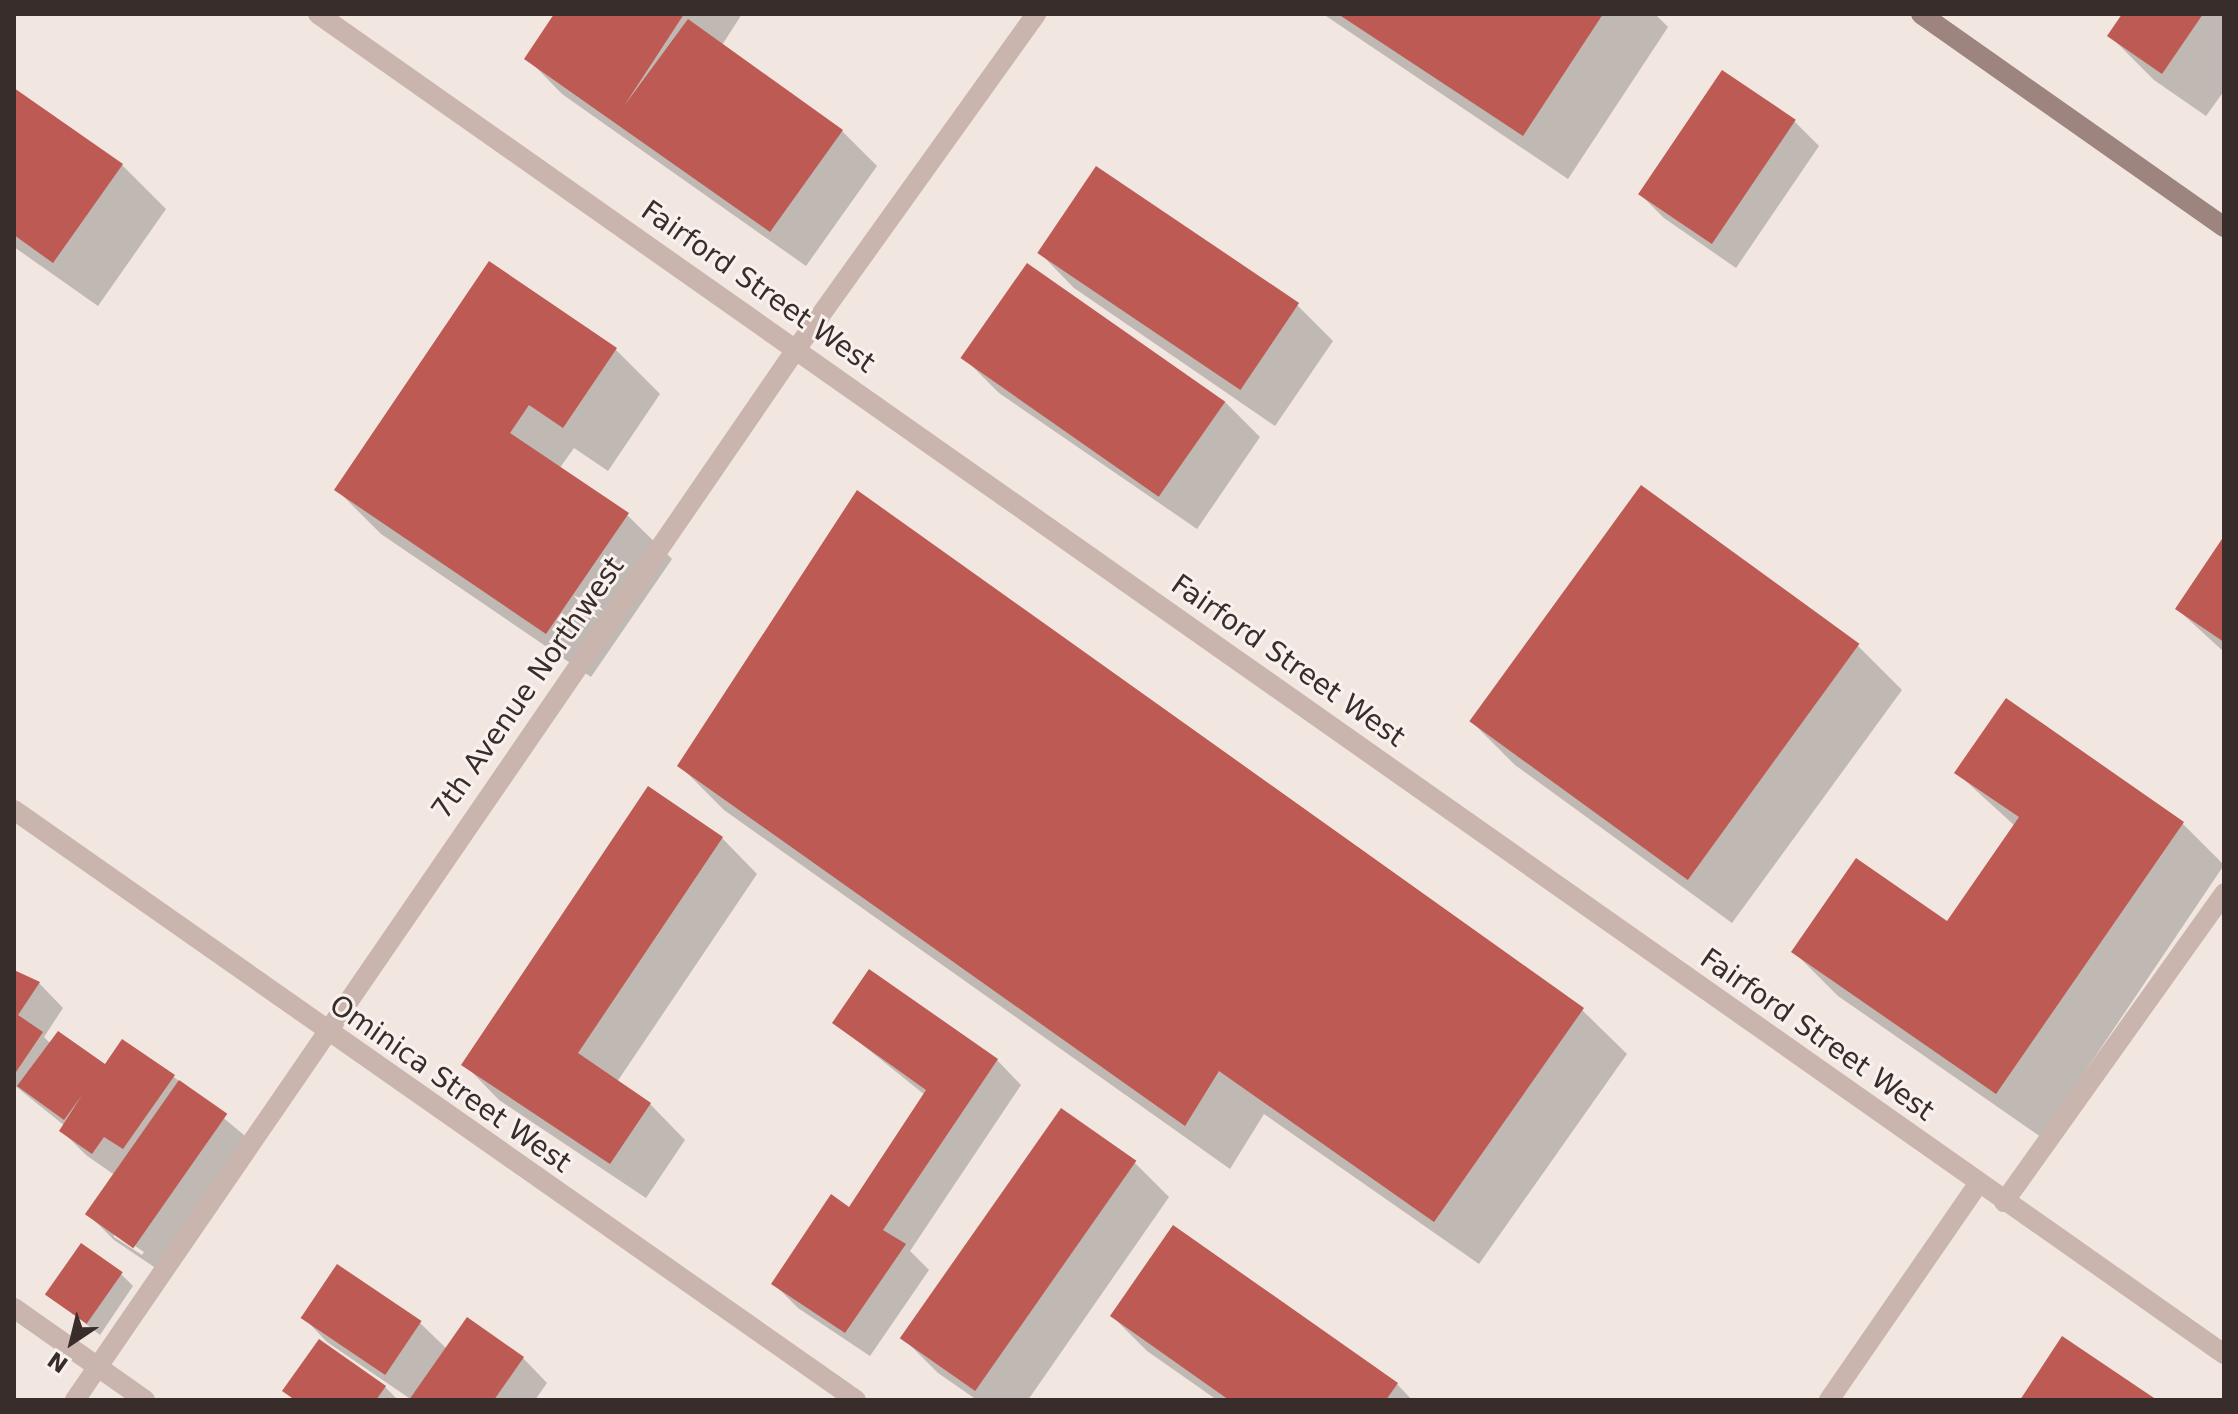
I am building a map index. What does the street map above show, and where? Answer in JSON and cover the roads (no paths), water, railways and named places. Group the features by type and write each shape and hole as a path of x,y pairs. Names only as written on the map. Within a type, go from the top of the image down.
{"main road":[{"path":"1921,14 2224,227"}],"street":[{"name":"Fairford Street West","path":"318,14 797,348 1978,1184 2224,1354"},
{"name":"7th Avenue Northwest","path":"75,1400 325,1031 797,348 1036,14"},
{"name":"Ominica Street West","path":"14,810 325,1031 856,1400"},
{"path":"2004,1202 2224,894"},
{"path":"1829,1400 1978,1184"},
{"path":"14,1308 145,1400"}]}
